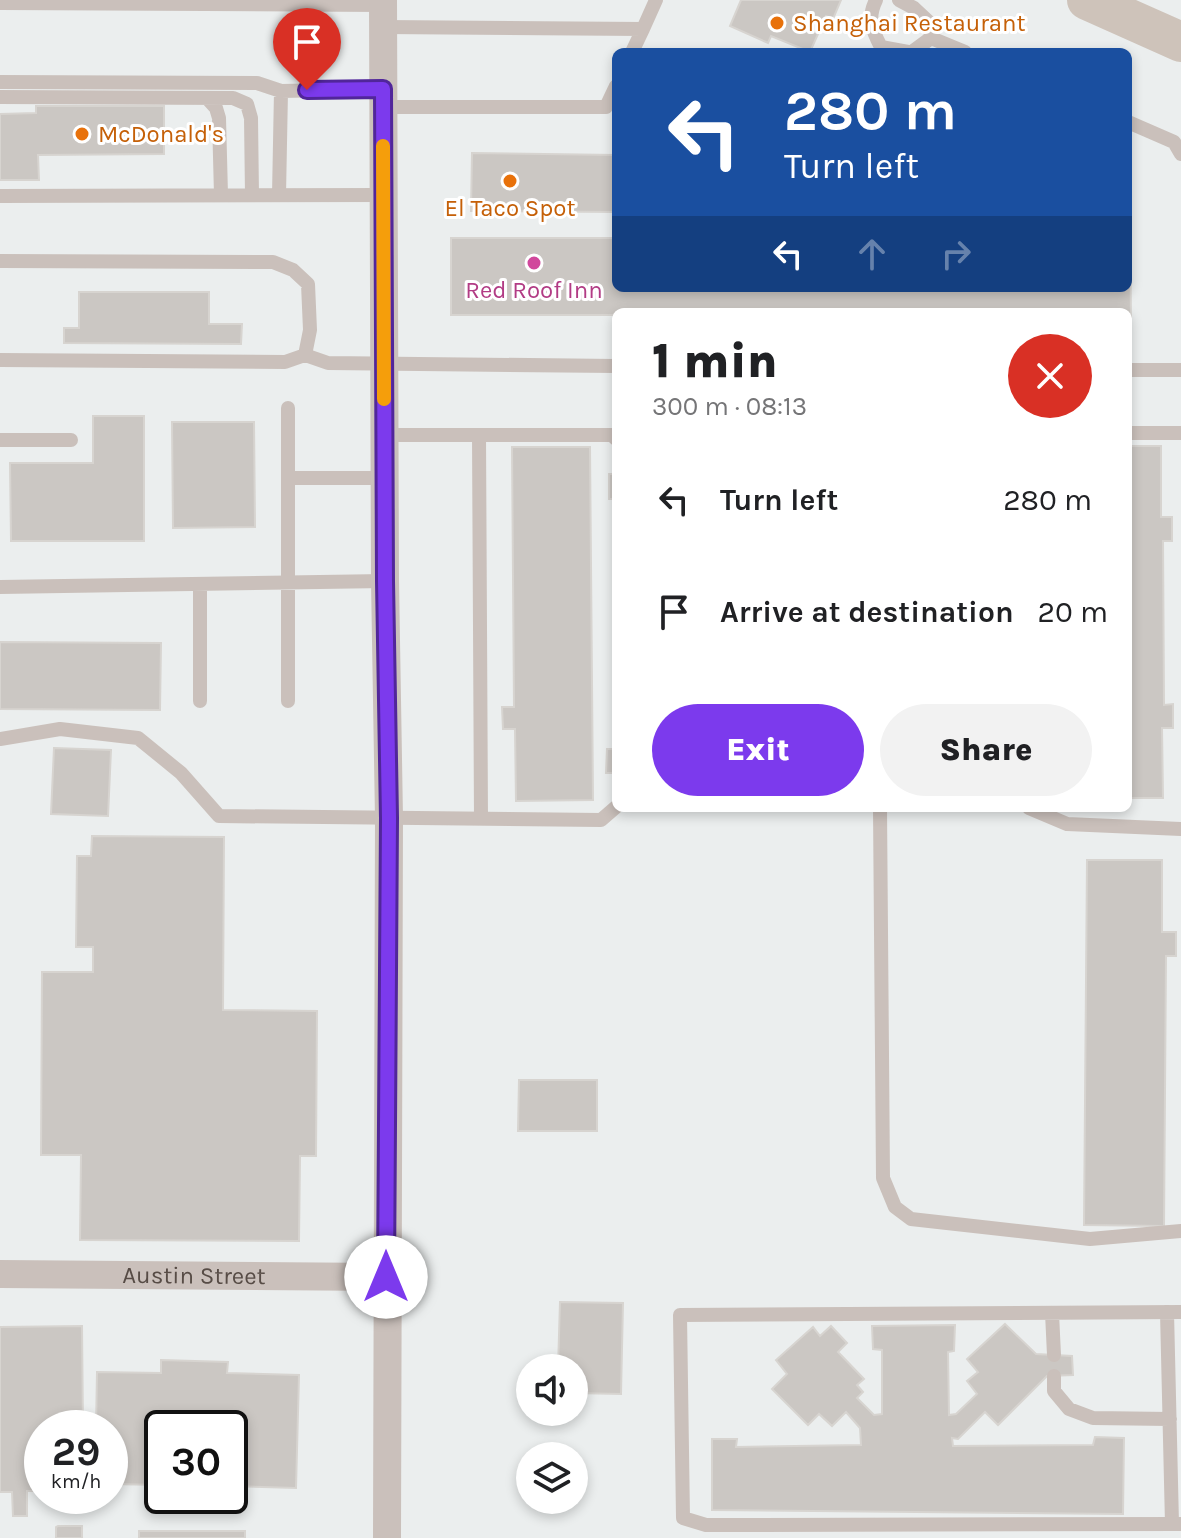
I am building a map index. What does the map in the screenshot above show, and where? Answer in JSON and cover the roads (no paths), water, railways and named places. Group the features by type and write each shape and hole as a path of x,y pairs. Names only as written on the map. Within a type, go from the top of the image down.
{"main road":[{"path":"1087,0 1181,42"}],"street":[{"path":"383,11 384,478 389,818 387,1538"},
{"name":"Austin Street","path":"0,1274 386,1277"}],"lane":[{"path":"634,48 656,0"},
{"path":"876,0 871,29 881,47 887,48"},
{"path":"899,0 914,8 929,22 931,38"},
{"path":"0,3 272,2 643,29"},
{"path":"916,48 931,38"},
{"path":"931,38 955,48"},
{"path":"0,82 257,83 281,91 606,107 612,94"},
{"path":"279,195 281,91"},
{"path":"0,97 233,98 247,104 251,118 252,195"},
{"path":"207,98 216,108 219,118 221,195"},
{"path":"1132,124 1174,142 1181,154"},
{"path":"0,196 383,195"},
{"path":"0,261 273,262 293,270 308,284 310,330 305,355"},
{"path":"0,360 285,362 305,355 328,363 612,366"},
{"path":"1132,370 1181,370"},
{"path":"288,408 288,701"},
{"path":"1132,433 1181,433"},
{"path":"384,435 612,435"},
{"path":"479,435 481,819"},
{"path":"0,440 71,440"},
{"path":"288,478 384,478"},
{"path":"0,587 385,581"},
{"path":"200,584 200,701"},
{"path":"0,739 60,729 138,738 181,773 219,816 601,820 612,810"},
{"path":"880,812 883,1178 895,1207 911,1219 1090,1239 1181,1231"},
{"path":"1038,812 1067,824 1181,829"},
{"path":"1174,1312 1170,1419 1177,1524 706,1525 683,1518 680,1315 1174,1312"},
{"path":"1052,1313 1054,1355"},
{"path":"1054,1376 1054,1391 1069,1409 1093,1418 1170,1419"}],"place":[{"name":"Shanghai Restaurant","path":"777,23"},
{"name":"McDonald's","path":"82,134"},
{"name":"El Taco Spot","path":"510,181"},
{"name":"Red Roof Inn","path":"534,263"}]}
